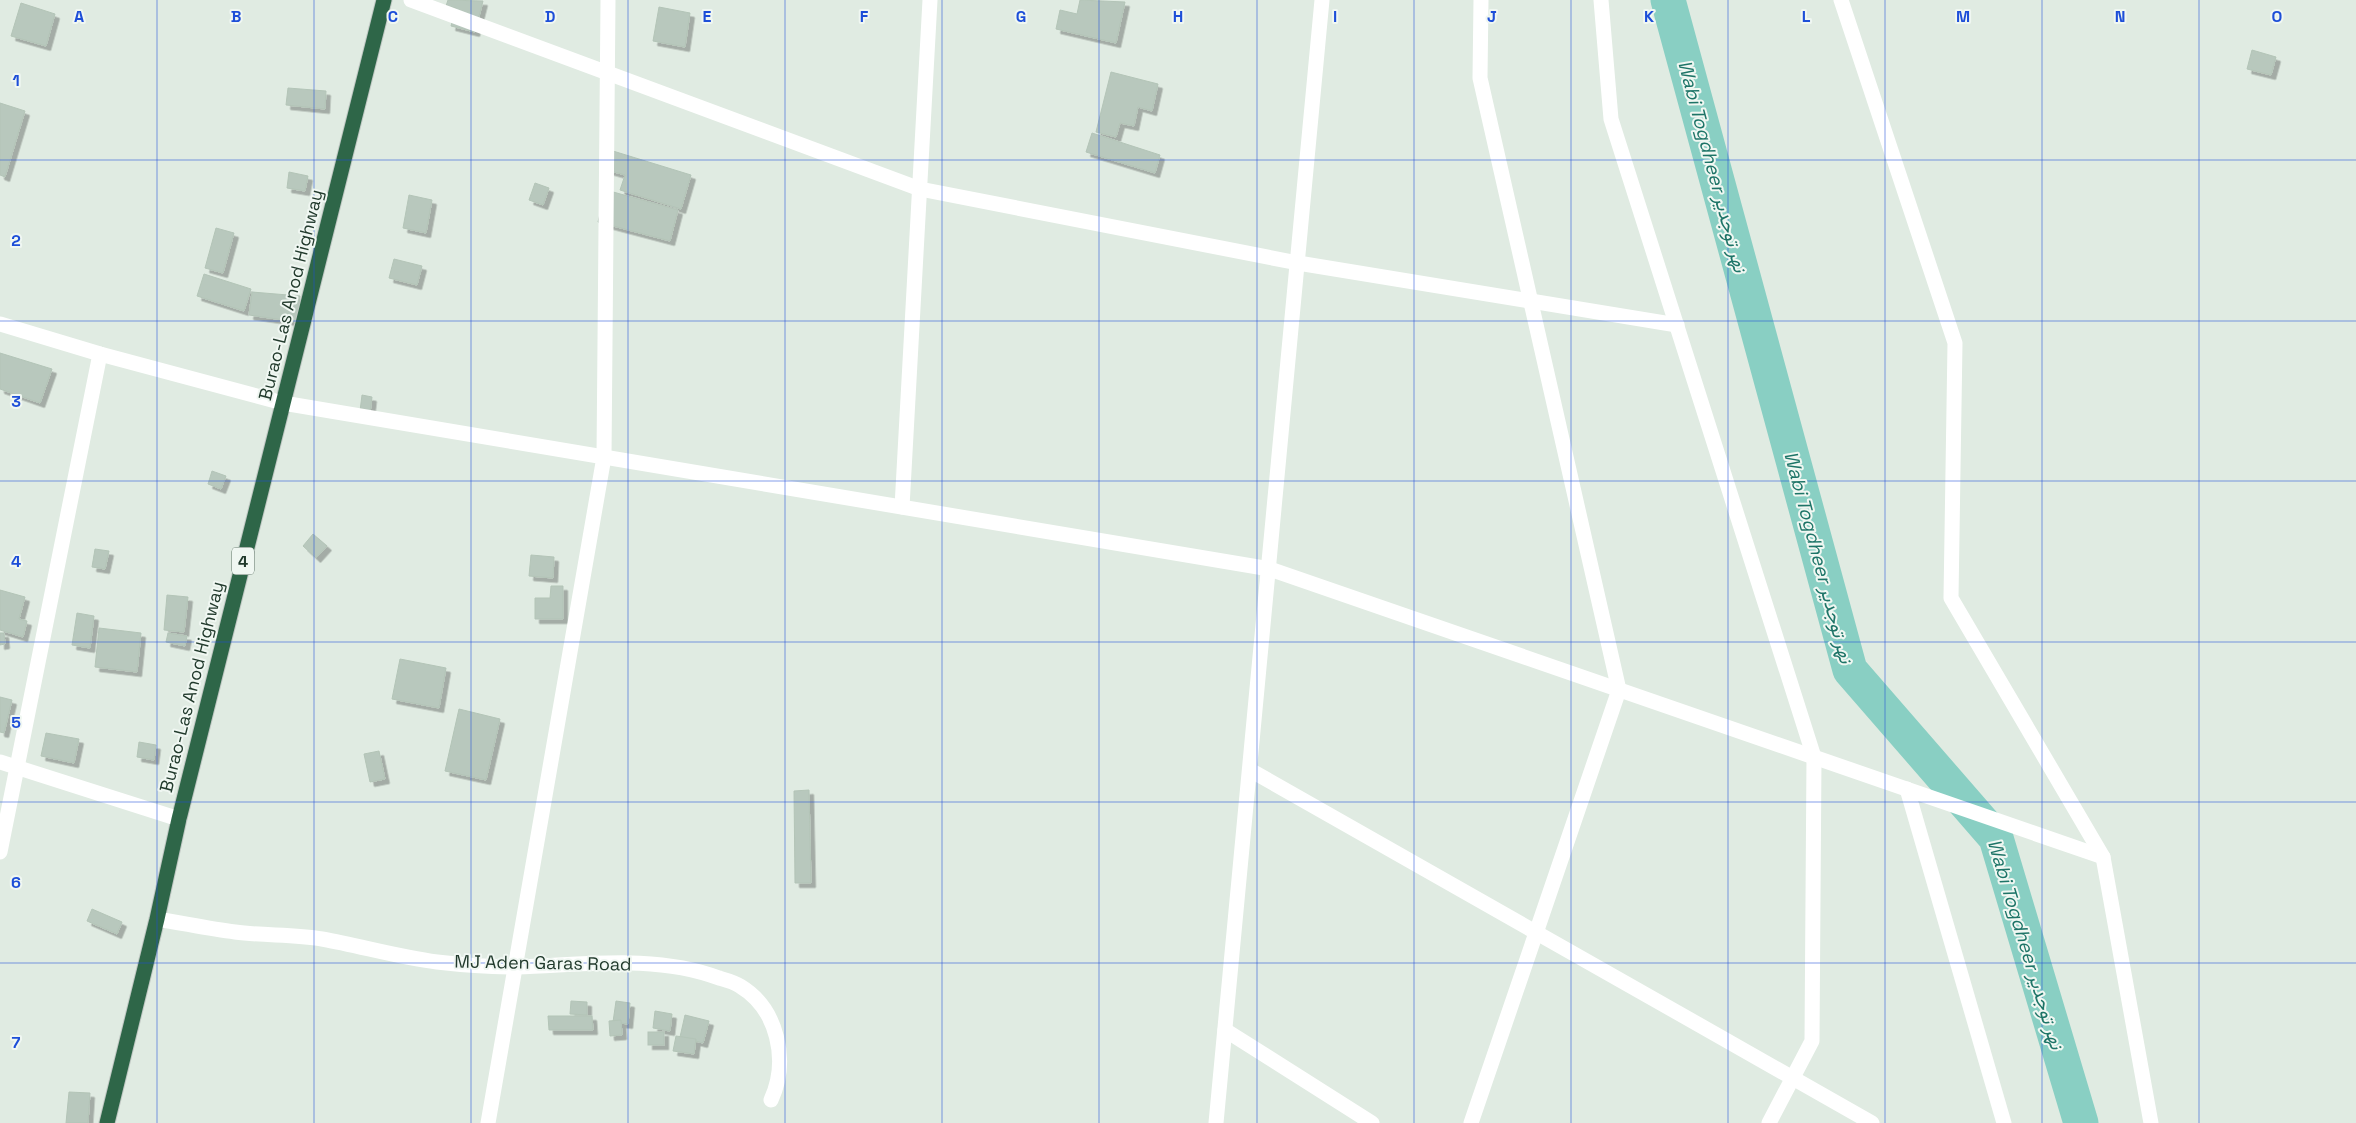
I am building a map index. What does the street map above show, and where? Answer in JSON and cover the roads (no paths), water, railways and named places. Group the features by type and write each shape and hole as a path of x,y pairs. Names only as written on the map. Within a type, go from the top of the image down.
{"highway":[{"name":"Burao-Las Anod Highway","path":"107,1123 157,919 179,819 384,0"}],"street":[{"path":"411,0 920,189 1298,263 1676,325"},
{"path":"488,1123 604,457 608,0"},
{"path":"902,507 930,0"},
{"path":"1216,1123 1270,569 1322,0"},
{"path":"1471,1123 1619,690 1480,78 1481,0"},
{"path":"1601,0 1611,118 1814,757 1812,1041 1769,1123"},
{"path":"1841,0 1955,343 1951,598 2103,857 2151,1123"},
{"path":"0,324 100,354 283,403 1270,569 2103,857"},
{"path":"0,852 100,354"},
{"path":"0,762 179,819"},
{"path":"1250,770 1872,1123"},
{"path":"1906,789 2004,1123"},
{"name":"MJ Aden Garas Road","path":"157,919 235,932 321,939 437,962 515,967 589,962 655,965 699,970 740,986 754,997 769,1016 778,1042 780,1062 778,1085 771,1100"},
{"path":"1225,1030 1372,1123"}],"waterway":[{"name":"Wabi Togdheer نهر توجدير","path":"1668,0 1850,670 1996,838 2081,1123"}]}
